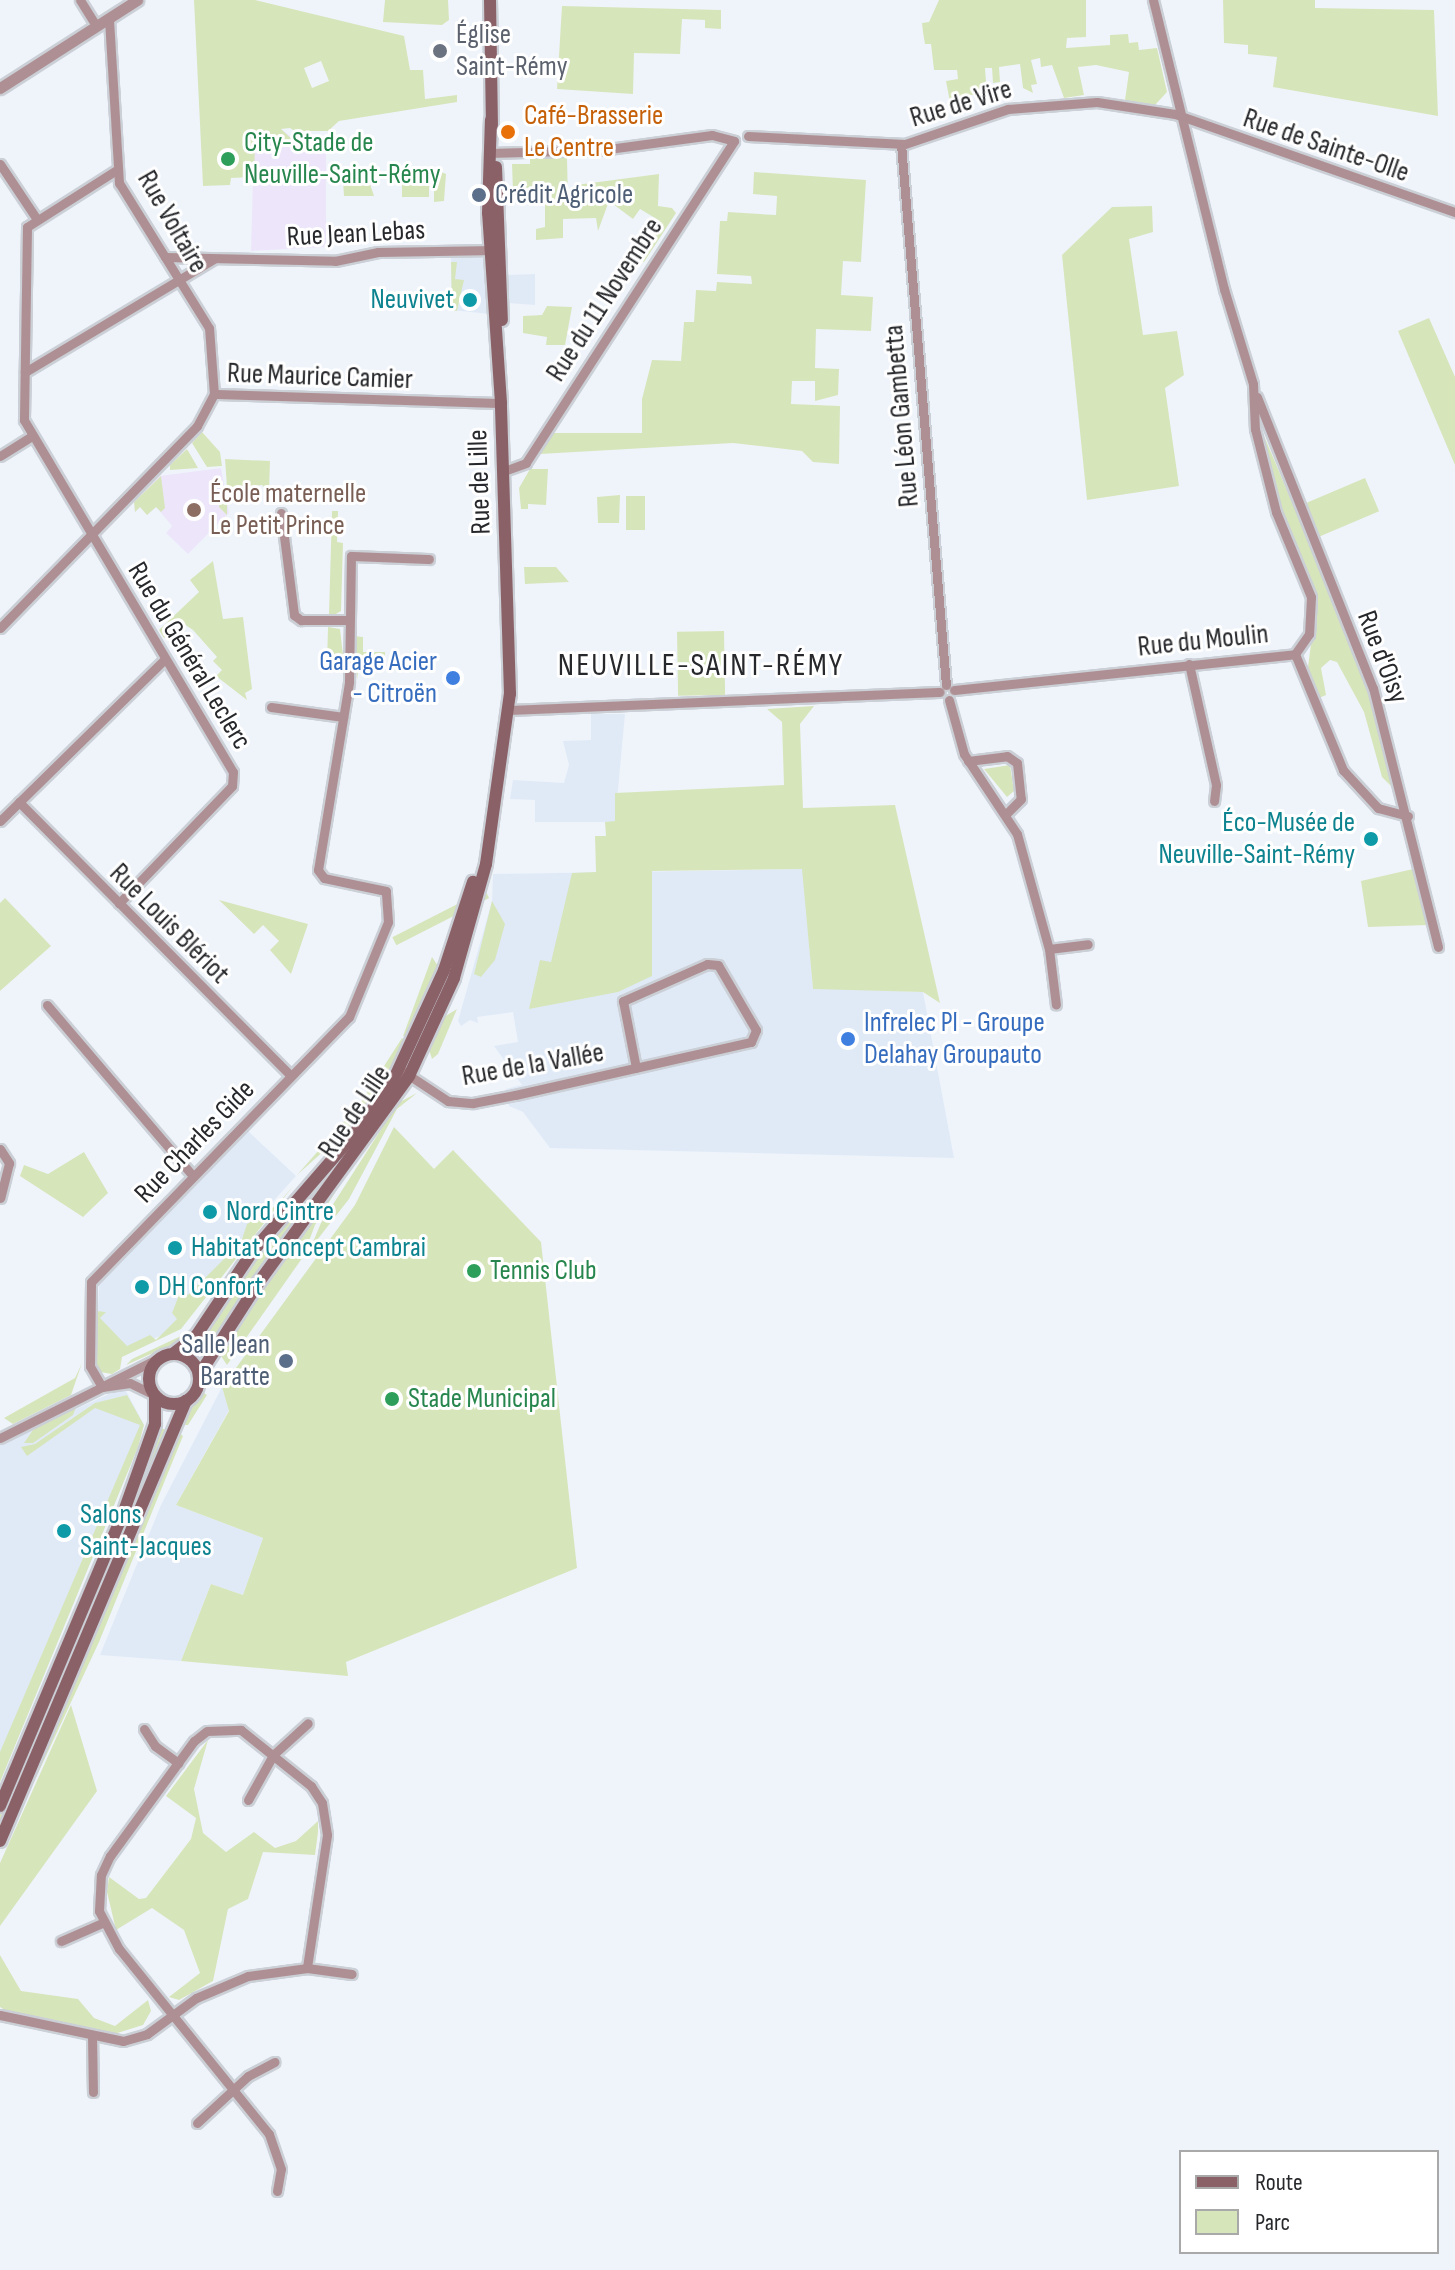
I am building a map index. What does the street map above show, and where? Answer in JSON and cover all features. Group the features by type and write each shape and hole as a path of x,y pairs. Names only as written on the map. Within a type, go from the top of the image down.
{"main road":[{"name":"Rue de Lille","path":"199,1375 259,1282 404,1073 488,846 508,710 490,0"},
{"name":"Rue de Lille","path":"174,1353 196,1336 253,1251 404,1073"},
{"path":"0,1806 123,1514 155,1424 154,1395 148,1375 157,1359 174,1353 189,1358 199,1375 195,1392 186,1401 0,1841"},
{"path":"154,1395 169,1404 186,1401"}],"street":[{"path":"80,0 96,26"},
{"path":"0,88 137,0"},
{"name":"Rue d'Oisy","path":"1153,0 1185,119 1224,289 1255,391 1366,669 1408,816 1438,947"},
{"name":"Rue Voltaire","path":"109,18 119,183 209,328 214,394"},
{"name":"Rue de Vire","path":"748,136 901,144 993,113 1084,101 1185,119"},
{"name":"Rue de Sainte-Olle","path":"1185,119 1455,212"},
{"name":"Rue du 11 Novembre","path":"492,153 606,150 708,135 734,141 526,463 504,471"},
{"name":"Rue Léon Gambetta","path":"901,144 947,689"},
{"path":"0,164 36,218"},
{"path":"0,456 31,437 24,420 25,238 36,218 118,169"},
{"name":"Rue Jean Lebas","path":"165,257 335,261 378,252 494,250"},
{"path":"25,372 217,258"},
{"name":"Rue d'Oisy","path":"1255,391 1255,429 1276,512 1311,597 1309,634 1295,654"},
{"name":"Rue Maurice Camier","path":"0,628 197,426 214,394 501,403"},
{"name":"Rue du Général Leclerc","path":"31,437 233,772 232,786 119,903"},
{"path":"281,513 294,615 349,620"},
{"path":"271,707 343,717 351,657 351,556 429,559"},
{"name":"Rue du Moulin","path":"508,710 947,689 1295,654 1329,744 1349,778 1378,808 1408,816"},
{"path":"0,821 165,659"},
{"path":"1189,664 1216,785 1214,801"},
{"path":"947,689 968,761 1007,813 1049,949 1056,1005"},
{"name":"Rue Charles Gide","path":"102,1387 90,1366 91,1282 349,1017 391,912 386,891 324,878 318,870 343,717"},
{"path":"968,761 1007,756 1017,763 1021,799 1007,813"},
{"name":"Rue Louis Blériot","path":"19,802 290,1075"},
{"path":"1049,949 1088,944"},
{"name":"Rue de la Vallée","path":"404,1073 448,1101 473,1103 636,1068 755,1040 756,1030 718,965 707,964 623,1001 636,1068"},
{"path":"47,1005 193,1176"},
{"path":"0,1149 9,1163 0,1198"},
{"path":"0,1438 157,1359"},
{"path":"102,1387 130,1383 154,1395"},
{"path":"248,1800 273,1755 308,1723"},
{"path":"277,2191 281,2169 275,2143 102,1923 101,1875 200,1734 226,1727 241,1730 311,1786 325,1813 327,1835 307,1968"},
{"path":"144,1729 155,1746 178,1763"},
{"path":"61,1941 102,1923"},
{"path":"1,2015 92,2036 132,2040 196,1998 238,1979 307,1968 352,1974"},
{"path":"92,2036 93,2092"},
{"path":"197,2123 232,2088 274,2062"}],"shaded area":[{"path":"281,129 298,142 298,151 326,152 326,247 251,251 254,137"},
{"path":"451,254 481,255 507,275 535,274 535,305 508,303 508,316 452,310"},
{"name":"École maternelle Le Petit Prince","path":"221,468 229,513 188,554 166,533 172,526 156,507 147,515 140,507 135,512 134,502 159,476"},
{"path":"591,714 625,714 615,822 535,822 535,800 510,799 513,780 564,783 569,765 563,741 591,740"},
{"path":"803,869 813,988 923,992 954,1158 550,1148 523,1112 509,1106 506,1089 522,1085 494,1046 518,1042 513,1012 477,1017 478,1023 470,1020 461,1026 458,1021 492,901 493,874"},
{"path":"248,1131 296,1176 250,1227 178,1328 96,1364 99,1281"},
{"path":"124,1387 144,1425 138,1447 0,1782 0,1444"},
{"path":"222,1387 229,1410 176,1505 263,1538 243,1595 211,1584 181,1661 100,1655 161,1505"}],"green space":[{"path":"194,0 255,0 404,36 410,70 423,70 425,99 457,95 457,102 339,121 328,131 304,131 304,137 290,128 281,129 297,144 255,137 254,185 252,177 231,178 230,185 203,186","holes":["321,61 329,81 312,88 304,68"]},
{"path":"385,0 448,0 449,20 442,25 383,22"},
{"path":"939,0 1086,0 1086,37 1067,38 1066,48 1110,45 1110,35 1128,34 1129,43 1138,42 1139,50 1157,48 1167,92 1155,105 1125,100 1129,72 1096,65 1078,67 1084,95 1064,98 1052,65 1041,67 1040,58 1031,60 1037,84 1031,85 1033,93 1023,88 1020,64 999,67 1000,82 993,83 992,68 985,68 987,95 963,95 962,101 950,102 946,81 958,79 957,70 934,70 931,44 925,44 922,23 929,22"},
{"path":"1223,0 1315,0 1315,8 1434,10 1438,116 1273,87 1277,57 1248,54 1248,45 1224,43"},
{"path":"562,6 721,10 721,29 705,28 705,20 682,19 680,54 634,53 633,94 557,89"},
{"path":"530,158 567,158 568,200 576,200 576,185 659,174 658,206 672,208 676,213 644,262 637,258 660,221 640,209 633,219 609,201 598,231 596,218 563,219 563,238 536,240 536,229 545,227 545,201 513,192 512,164 530,164"},
{"path":"434,169 446,174 444,201 434,202"},
{"path":"754,172 866,180 861,262 843,261 841,295 873,297 871,331 816,329 815,368 839,369 838,395 815,401 815,381 792,381 791,404 840,406 839,464 813,462 802,451 733,443 540,454 551,433 642,433 642,399 652,360 681,361 684,322 694,322 696,290 716,291 717,282 752,284 751,276 717,274 720,221 727,221 728,212 776,215 777,196 753,194"},
{"path":"343,180 369,181 374,196 344,196"},
{"path":"402,181 429,181 429,197 402,197"},
{"path":"1152,206 1153,232 1129,239 1143,335 1177,331 1184,375 1165,388 1179,486 1087,500 1062,255 1112,207"},
{"path":"451,262 457,262 455,279 464,280 457,311 452,310"},
{"path":"547,306 572,307 565,345 546,345 547,337 523,333 523,316 542,315"},
{"path":"1429,318 1455,377 1455,465 1398,331"},
{"path":"1256,417 1360,663 1394,789 1382,777 1364,712 1337,662 1330,660 1321,668 1326,695 1319,698 1307,675 1315,613 1282,522"},
{"path":"202,432 220,452 222,466 207,467 192,443"},
{"path":"187,449 198,468 170,470 170,465"},
{"path":"225,459 270,461 269,492 262,485 227,488 227,515 219,507 222,487 227,487"},
{"path":"530,469 548,469 546,505 528,504 528,509 521,509 519,488"},
{"path":"161,476 165,508 161,512 156,507 147,515 140,507 135,512 134,502"},
{"path":"1365,478 1379,511 1320,536 1306,503"},
{"path":"620,495 619,523 598,523 597,497"},
{"path":"626,496 645,496 645,530 626,530"},
{"path":"332,511 338,511 337,542 343,543 341,611 336,614 329,614"},
{"path":"213,561 223,619 243,617 252,689 245,693 247,700 216,676 222,670 213,661 217,657 193,630 181,622 164,638 159,630 199,592 190,580"},
{"path":"524,567 556,567 569,582 525,584"},
{"path":"328,627 340,629 344,664 327,664"},
{"path":"724,631 725,695 678,696 677,632"},
{"path":"354,636 363,637 363,652 385,652 385,665 359,664 357,680"},
{"path":"814,706 800,724 803,808 895,805 940,1003 923,992 813,989 802,869 652,871 652,976 618,992 529,1009 540,960 551,962 572,873 596,872 595,836 606,836 605,822 615,821 615,793 784,785 782,722 767,709"},
{"path":"1010,765 1014,791 1007,797 984,769"},
{"path":"1413,869 1428,925 1368,927 1361,881"},
{"path":"485,890 489,898 396,945 392,937"},
{"path":"5,898 51,946 0,991 0,903"},
{"path":"219,900 308,924 291,974 270,950 279,941 263,925 254,934"},
{"path":"492,901 505,924 495,960 481,977 474,974"},
{"path":"432,957 438,966 407,1037 403,1036"},
{"path":"457,1009 438,1054 432,1059 429,1050 444,1017"},
{"path":"402,1038 406,1041 393,1068 367,1104 345,1132 297,1175 361,1102"},
{"path":"417,1093 397,1109 349,1199 310,1249 321,1223 398,1103"},
{"name":"Stade Municipal","path":"394,1127 434,1169 453,1150 541,1242 577,1568 346,1662 348,1676 181,1661 211,1584 243,1595 263,1538 176,1505 229,1411 222,1387 355,1205"},
{"path":"84,1152 108,1193 83,1217 20,1176 24,1165 48,1174"},
{"path":"339,1160 344,1165 212,1344 201,1336 233,1283"},
{"path":"354,1162 315,1225 303,1257 227,1365 217,1350"},
{"path":"294,1185 181,1329 122,1357 120,1369 112,1374 100,1372 94,1360 96,1311 106,1312 100,1318 127,1346 150,1335 156,1340 177,1319 172,1313 181,1290 188,1295 241,1242 247,1224 277,1205"},
{"path":"181,1336 189,1337 126,1365 132,1359"},
{"path":"82,1363 71,1395 13,1424 4,1418 75,1378"},
{"path":"202,1392 207,1395 188,1425 179,1425"},
{"path":"127,1395 144,1425 138,1447 0,1782 0,1752 140,1425 95,1408 27,1456 21,1447 35,1444 95,1403"},
{"path":"77,1405 73,1415 33,1443 24,1443 35,1427"},
{"path":"158,1428 168,1430 0,1833 0,1812"},
{"path":"176,1430 183,1436 99,1642 0,1855"},
{"path":"71,1705 97,1791 0,1926 0,1863"},
{"path":"208,1740 194,1789 203,1833 226,1852 254,1832 275,1848 296,1841 318,1821 318,1832 315,1855 263,1852 248,1899 228,1909 213,1981 179,2000 169,1997 200,1973 184,1930 152,1908 116,1930 107,1892 109,1877 139,1899 146,1898 191,1839 196,1818 166,1796"},
{"path":"0,1955 21,1991 78,1999 94,2018 115,2026 148,2000 151,2011 143,2025 111,2035 8,2012 0,2007"}],"place":[{"name":"Église Saint-Rémy","path":"440,51"},
{"name":"Café-Brasserie Le Centre","path":"508,132"},
{"name":"City-Stade de Neuville-Saint-Rémy","path":"228,159"},
{"name":"Crédit Agricole","path":"479,195"},
{"name":"Neuvivet","path":"470,300"},
{"name":"École maternelle Le Petit Prince","path":"194,510"},
{"name":"Garage Acier - Citroën","path":"453,678"},
{"name":"Éco-Musée de Neuville-Saint-Rémy","path":"1371,839"},
{"name":"Infrelec Pl - Groupe Delahay Groupauto","path":"848,1039"},
{"name":"Nord Cintre","path":"210,1212"},
{"name":"Habitat Concept Cambrai","path":"175,1248"},
{"name":"Tennis Club","path":"474,1271"},
{"name":"DH Confort","path":"142,1287"},
{"name":"Salle Jean Baratte","path":"286,1361"},
{"name":"Stade Municipal","path":"392,1399"},
{"name":"Salons Saint-Jacques","path":"64,1531"}],"district":[{"name":"NEUVILLE-SAINT-RÉMY","path":"701,666"}]}
